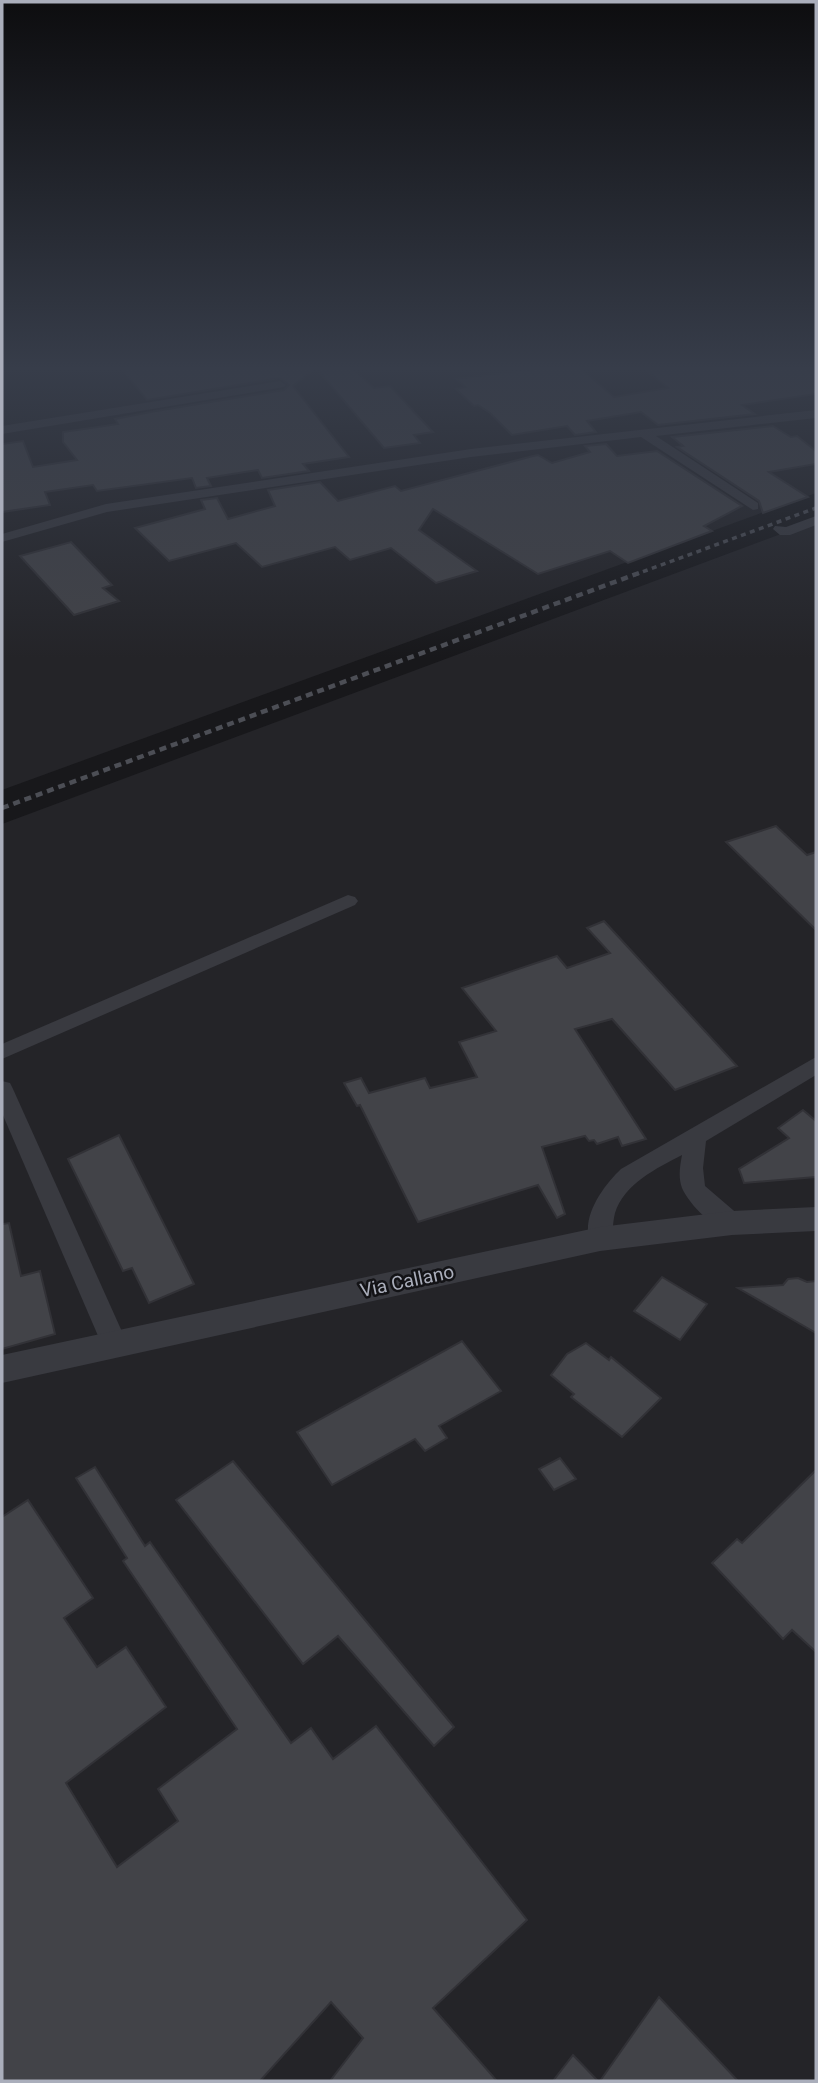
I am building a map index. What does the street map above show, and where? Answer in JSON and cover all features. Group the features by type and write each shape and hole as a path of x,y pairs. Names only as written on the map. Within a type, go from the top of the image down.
{"street":[{"path":"2,538 106,508 397,464"},
{"path":"690,464 753,506"},
{"path":"780,529 785,532 816,520"},
{"path":"2,1052 348,901"},
{"path":"600,1239 603,1212 611,1194 627,1178 816,1065"},
{"path":"2,1089 115,1345"},
{"path":"696,1137 689,1172 691,1186 706,1204 732,1223"},
{"name":"Via Callano","path":"2,1369 600,1239 732,1223 816,1219"}],"shaded area":[{"path":"2,464 816,464 816,493 2,790"},
{"path":"816,521 816,2081 2,2081 2,824"}],"building":[{"path":"2,464 32,464 33,467 51,464 303,464 309,471 262,478 258,470 207,478 211,486 196,488 192,478 97,491 93,485 45,492 50,505 2,512"},
{"path":"503,464 677,464 742,506 704,526 712,531 628,563 610,551 538,574 433,509 419,530 477,571 436,583 391,548 350,560 335,547 262,567 236,543 169,561 135,528 205,509 201,500 217,498 228,519 275,506 268,490 320,482 338,501 395,486 401,491"},
{"path":"703,464 815,464 769,472 808,497 763,513 759,501"},
{"path":"71,542 112,585 103,588 119,601 74,615 20,556"},
{"path":"776,826 807,855 816,852 816,930 726,842"},
{"path":"604,921 737,1066 675,1090 612,1019 575,1029 646,1139 622,1146 618,1137 597,1144 585,1136 542,1147 565,1214 557,1218 538,1185 418,1222 360,1105 357,1106 344,1083 361,1078 369,1093 425,1078 430,1088 477,1077 459,1042 496,1031 462,988 557,956 567,968 610,953 587,928"},
{"path":"803,1110 816,1121 816,1177 744,1183 739,1169 789,1138 778,1128"},
{"path":"119,1135 194,1284 149,1303 132,1268 123,1271 68,1159"},
{"path":"9,1223 21,1276 40,1271 55,1334 2,1349 2,1224"},
{"path":"662,1277 707,1304 680,1340 634,1311"},
{"path":"798,1278 807,1282 816,1281 816,1333 738,1288 783,1285 788,1279"},
{"path":"462,1341 501,1391 439,1426 447,1438 425,1451 415,1439 332,1485 297,1432"},
{"path":"586,1343 609,1360 611,1357 661,1398 622,1437 571,1397 574,1394 551,1375 567,1354"},
{"path":"560,1458 576,1479 554,1490 539,1469"},
{"path":"233,1461 454,1727 434,1746 338,1636 303,1664 176,1500"},
{"path":"95,1467 145,1546 150,1542 291,1743 311,1728 333,1759 376,1726 527,1920 433,2008 497,2081 330,2081 363,2038 331,2002 260,2081 2,2081 2,1517 28,1500 93,1598 64,1618 97,1667 126,1647 166,1707 66,1783 117,1867 178,1821 158,1789 237,1729 123,1561 127,1558 76,1478"},
{"path":"816,1470 816,1652 792,1630 783,1639 712,1563 737,1539 742,1543"},
{"path":"659,1997 738,2081 600,2081"},
{"path":"573,2055 598,2081 553,2081"}],"railway":[{"path":"634,575 816,508"},
{"path":"2,808 639,573"}]}
